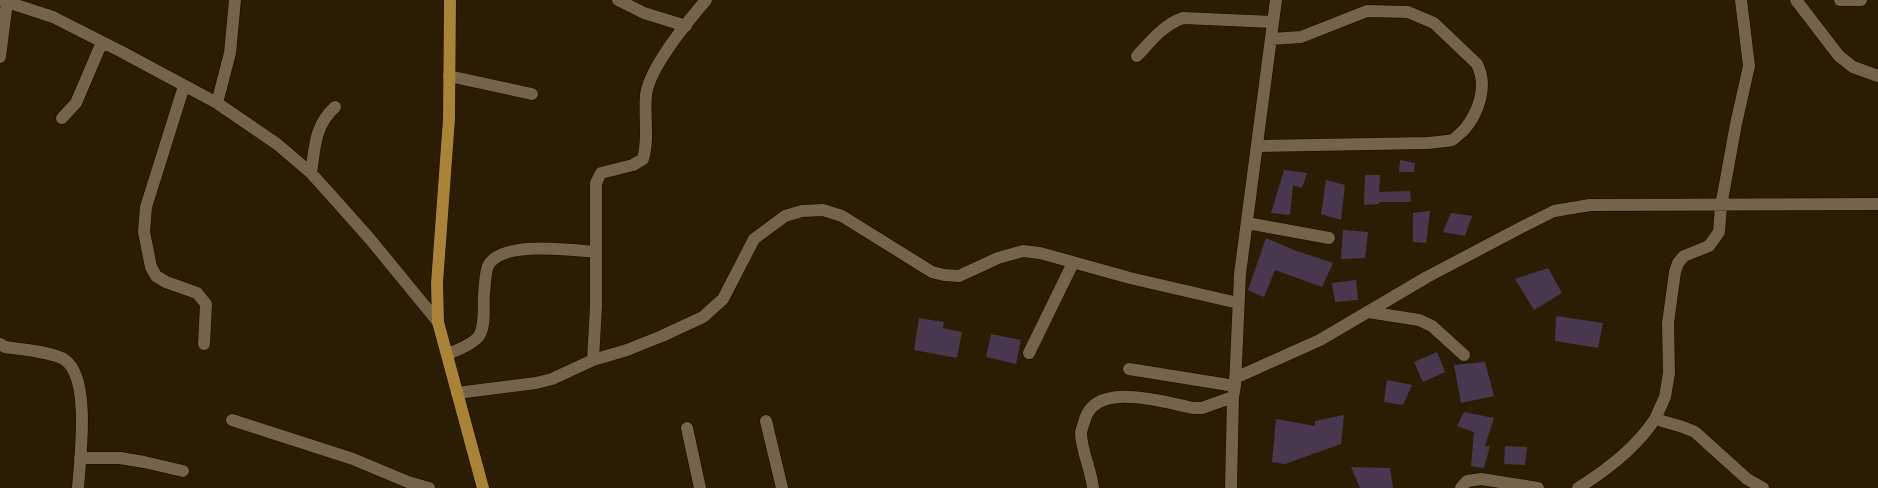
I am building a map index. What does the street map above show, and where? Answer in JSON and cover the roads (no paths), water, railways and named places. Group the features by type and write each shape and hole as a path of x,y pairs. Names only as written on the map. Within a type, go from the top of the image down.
{"main road":[{"path":"450,0 446,167 437,283 438,322 448,354 483,488"}],"street":[{"path":"217,103 230,52 235,0"},
{"path":"618,0 644,13 686,26"},
{"path":"593,360 596,306 596,183 601,173 633,166 643,159 645,147 646,94 652,76 686,26 706,0"},
{"path":"1232,488 1234,387 1238,303 1276,0"},
{"path":"1578,488 1610,466 1646,433 1655,419 1665,397 1669,373 1668,323 1675,272 1678,263 1684,256 1709,246 1719,232 1721,206 1736,124 1749,66 1741,0"},
{"path":"1796,0 1840,56 1853,67 1878,76"},
{"path":"1840,0 1861,0"},
{"path":"0,57 4,1 22,3 102,42 217,103 277,144 311,173 370,239 438,322"},
{"path":"1258,146 1427,143 1452,140 1459,135 1474,117 1481,99 1481,72 1477,64 1434,23 1408,12 1367,11 1301,37 1272,38"},
{"path":"1138,56 1161,30 1171,22 1182,18 1273,22"},
{"path":"62,118 76,103 102,42"},
{"path":"449,76 532,94"},
{"path":"184,86 146,207 144,232 151,267 156,276 166,282 197,293 206,304 204,344"},
{"path":"311,173 320,127 325,116 335,108"},
{"path":"1093,488 1082,447 1081,432 1086,415 1094,404 1104,399 1115,397 1134,397 1194,408 1202,408 1234,387 1320,340 1427,276 1554,211 1590,205 1721,206 1878,204"},
{"path":"457,393 541,382 552,379 593,360 627,350 703,317 723,299 754,239 785,216 802,211 823,210 842,216 932,272 944,275 959,276 998,258 1023,251 1040,253 1130,278 1238,303"},
{"path":"1247,223 1329,238"},
{"path":"448,354 475,340 479,335 482,327 484,291 488,267 496,257 537,247 596,252"},
{"path":"1029,353 1073,263"},
{"path":"1368,312 1419,320 1432,326 1464,354"},
{"path":"0,344 5,348 57,356 65,359 72,366 78,376 83,410 78,488"},
{"path":"1129,369 1234,387"},
{"path":"1655,419 1695,432 1747,479 1763,488"},
{"path":"232,420 353,459 408,482 429,488"},
{"path":"766,421 782,488"},
{"path":"687,428 700,488"},
{"path":"80,458 120,458 183,471"},
{"path":"1461,488 1467,481 1475,479 1538,488"}]}
